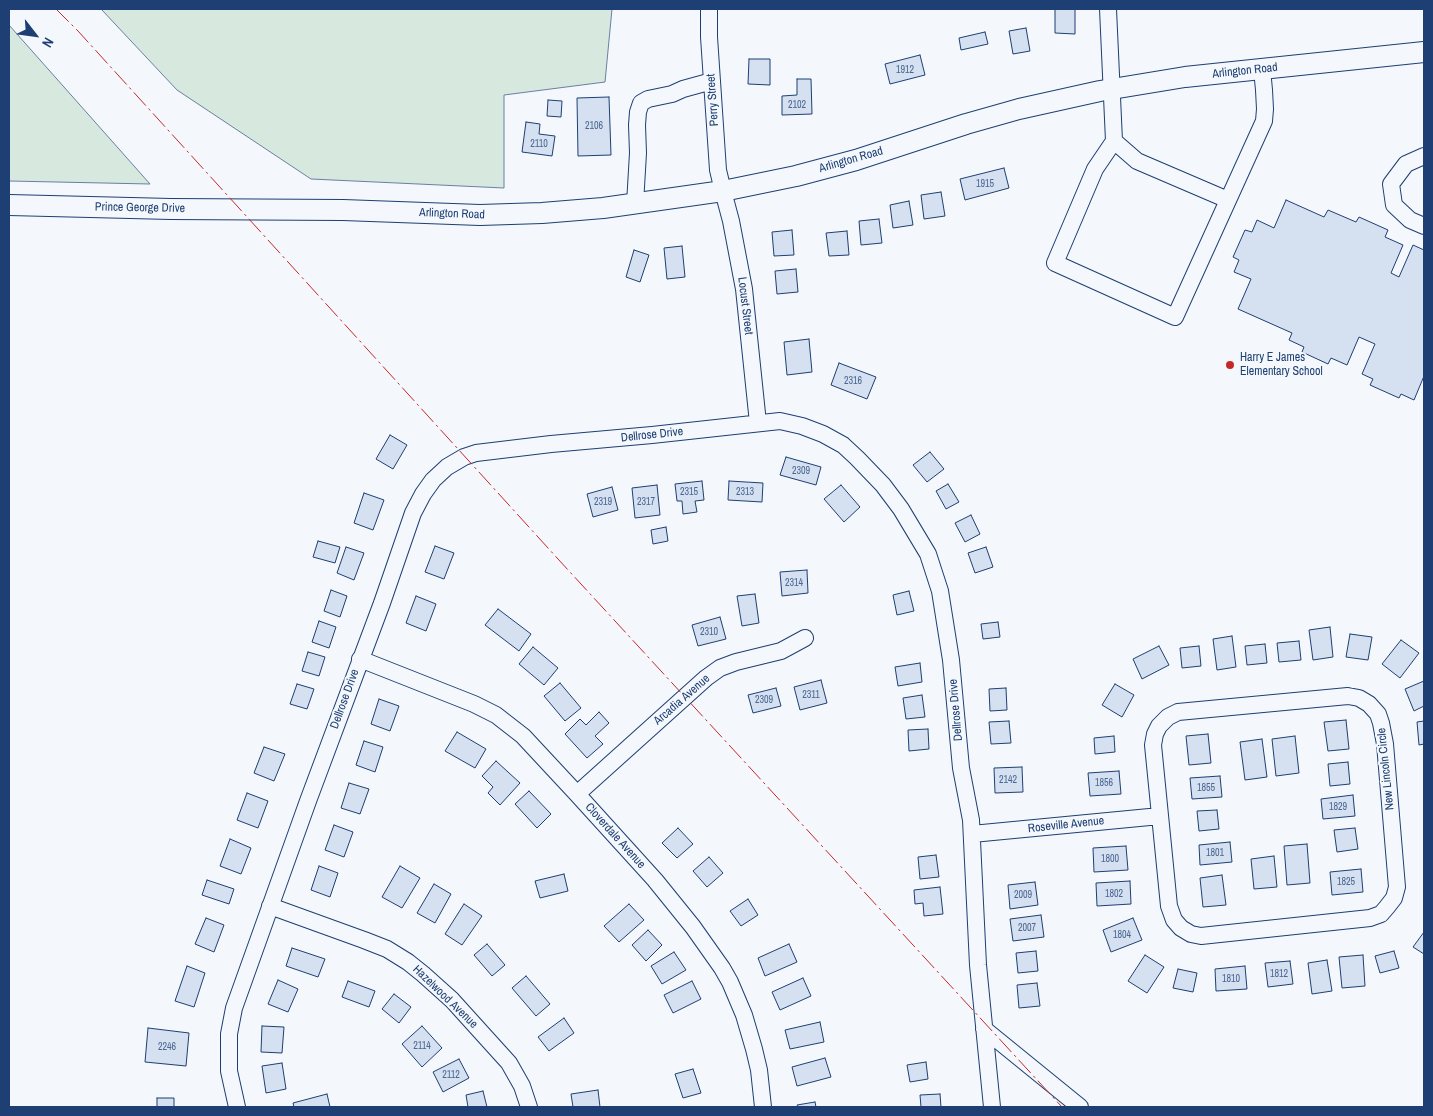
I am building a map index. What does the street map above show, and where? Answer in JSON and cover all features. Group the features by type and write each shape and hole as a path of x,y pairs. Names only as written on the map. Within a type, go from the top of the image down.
{"main road":[{"name":"Arlington Road","path":"272,209 480,215 542,213 636,204 723,192 796,176 856,160 966,124 1019,109 1112,89 1185,77 1424,52"},
{"name":"Prince George Drive","path":"9,205 171,209 272,209"}],"street":[{"name":"Perry Street","path":"709,9 718,170 723,192"},
{"path":"1108,9 1114,140 1095,169 1054,263 1175,318 1264,120 1265,99 1262,69"},
{"path":"636,204 637,125 641,104 648,99 672,94 712,81"},
{"path":"1114,140 1138,161 1228,200"},
{"path":"1424,156 1406,164 1391,184 1394,206 1410,220 1424,226"},
{"name":"Locust Street","path":"723,192 731,221 744,289 758,422"},
{"name":"Dellrose Drive","path":"237,1107 229,1071 229,1034 234,1008 360,659 382,604 413,513 428,487 447,467 464,457 476,453 780,421 802,426 823,434 843,445 883,485 902,509 921,541 928,554 940,590 951,660 961,768 971,820 978,965 992,1107"},
{"name":"Arcadia Avenue","path":"577,794 706,678 720,668 781,651 805,638"},
{"name":"Cloverdale Avenue","path":"360,659 474,704 496,715 523,736 655,880 693,927 730,982 744,1015 754,1049 759,1070 763,1107"},
{"name":"New Lincoln Circle","path":"1348,696 1359,698 1369,704 1378,714 1385,744 1397,887 1394,898 1380,914 1370,918 1201,936 1191,934 1182,928 1170,913 1160,816 1152,745 1159,726 1168,717 1178,712 1188,711 1348,696"},
{"name":"Roseville Avenue","path":"972,834 1160,816"},
{"name":"Hazelwood Avenue","path":"270,906 387,949 408,962 452,1000 509,1063 522,1086 529,1107"},
{"path":"984,1028 1080,1107"}],"shaded area":[{"path":"101,9 612,9 605,82 504,95 504,188 311,179 177,90"},
{"path":"9,25 150,184 9,181"}],"building":[{"path":"1055,9 1075,9 1075,34 1055,33"},
{"path":"1026,28 1030,51 1013,54 1009,31"},
{"path":"985,32 988,44 961,50 959,38"},
{"path":"920,55 925,75 890,84 885,64"},
{"path":"749,59 770,59 770,85 748,84"},
{"path":"797,79 811,79 812,114 782,115 782,96 797,95"},
{"path":"609,97 611,155 578,156 577,98"},
{"path":"548,100 562,101 561,117 547,116"},
{"path":"526,122 540,124 539,134 555,136 552,156 522,152"},
{"path":"1004,168 1009,188 965,200 960,179"},
{"path":"941,192 945,216 924,219 921,195"},
{"path":"1286,200 1324,217 1328,210 1356,222 1359,217 1388,230 1385,237 1403,245 1391,273 1399,277 1413,245 1424,250 1424,376 1414,400 1401,394 1399,398 1370,385 1373,379 1362,374 1375,344 1359,337 1347,365 1331,358 1328,364 1302,352 1304,347 1289,340 1292,333 1238,309 1251,279 1234,272 1239,260 1233,257 1245,230 1252,232 1257,220 1274,228"},
{"path":"909,201 913,225 893,228 890,205"},
{"path":"879,219 882,243 861,245 859,221"},
{"path":"792,230 794,255 774,256 772,232"},
{"path":"847,231 849,255 829,256 826,233"},
{"path":"682,246 685,277 667,279 664,248"},
{"path":"634,250 649,255 640,282 626,277"},
{"path":"796,269 798,292 777,294 775,271"},
{"path":"809,339 812,372 787,375 784,342"},
{"path":"839,363 876,377 867,399 831,385"},
{"path":"390,435 407,445 393,469 376,459"},
{"path":"930,452 944,469 927,482 913,465"},
{"path":"786,457 821,467 816,485 780,475"},
{"path":"702,481 704,500 695,501 697,512 683,514 682,501 677,501 675,484"},
{"path":"729,481 763,483 762,502 728,500"},
{"path":"948,484 959,502 946,509 936,491"},
{"path":"657,485 660,515 635,518 632,488"},
{"path":"841,485 860,507 844,522 824,499"},
{"path":"612,487 618,510 593,517 587,494"},
{"path":"364,493 384,500 373,530 354,523"},
{"path":"971,515 980,534 965,542 955,523"},
{"path":"666,527 668,541 653,544 651,530"},
{"path":"318,541 340,547 335,563 313,557"},
{"path":"435,546 454,553 444,579 425,572"},
{"path":"346,547 364,553 354,580 337,573"},
{"path":"986,547 993,567 975,573 968,553"},
{"path":"807,570 808,593 782,596 780,572"},
{"path":"331,590 347,596 340,617 324,611"},
{"path":"909,591 914,611 897,615 893,595"},
{"path":"755,594 759,623 742,626 737,596"},
{"path":"416,596 436,604 426,631 406,623"},
{"path":"498,609 531,634 519,651 485,625"},
{"path":"720,617 726,639 698,646 692,625"},
{"path":"319,621 336,627 329,648 312,642"},
{"path":"998,622 1000,637 983,639 981,624"},
{"path":"1330,627 1333,657 1313,660 1309,630"},
{"path":"1350,634 1372,637 1368,660 1346,657"},
{"path":"1232,636 1236,667 1217,670 1213,639"},
{"path":"1401,640 1419,653 1400,678 1382,664"},
{"path":"1299,641 1301,660 1279,662 1277,643"},
{"path":"1265,644 1267,663 1247,665 1245,646"},
{"path":"1159,646 1169,665 1142,679 1133,659"},
{"path":"1199,646 1201,666 1182,668 1180,648"},
{"path":"533,647 558,668 544,685 519,664"},
{"path":"308,652 325,657 319,676 302,671"},
{"path":"920,663 922,682 898,686 895,667"},
{"path":"821,680 827,703 800,710 794,687"},
{"path":"1424,681 1424,706 1414,711 1405,689"},
{"path":"560,683 581,708 565,721 544,696"},
{"path":"297,684 314,689 307,709 290,704"},
{"path":"1115,684 1134,695 1122,717 1102,705"},
{"path":"776,688 781,706 753,713 748,695"},
{"path":"1006,688 1007,710 990,711 989,689"},
{"path":"922,695 925,717 906,719 903,698"},
{"path":"379,699 399,706 390,731 371,724"},
{"path":"599,712 609,723 595,736 603,744 587,758 565,734 580,719 586,725"},
{"path":"1346,720 1349,749 1328,751 1324,722"},
{"path":"1009,721 1011,743 991,744 989,722"},
{"path":"1424,721 1424,744 1419,745 1417,722"},
{"path":"928,729 929,749 909,751 908,730"},
{"path":"457,732 486,749 475,768 445,751"},
{"path":"1208,734 1211,763 1189,765 1186,736"},
{"path":"1114,736 1115,752 1095,754 1094,738"},
{"path":"1295,736 1299,773 1276,776 1272,739"},
{"path":"1262,739 1267,777 1245,780 1240,742"},
{"path":"364,741 383,747 375,772 356,765"},
{"path":"264,747 285,754 274,781 254,773"},
{"path":"496,761 520,783 500,805 488,793 493,787 482,776"},
{"path":"1348,762 1350,784 1330,786 1328,764"},
{"path":"1022,767 1023,792 995,793 994,768"},
{"path":"1119,771 1121,794 1090,796 1088,773"},
{"path":"1220,776 1222,797 1192,799 1190,778"},
{"path":"349,783 369,789 360,814 341,808"},
{"path":"529,791 551,814 537,828 515,804"},
{"path":"247,793 268,801 258,828 237,820"},
{"path":"1353,795 1355,816 1323,819 1321,799"},
{"path":"1217,810 1219,829 1199,831 1197,811"},
{"path":"334,825 353,832 344,857 325,850"},
{"path":"678,828 693,844 677,858 662,843"},
{"path":"1355,828 1358,849 1337,852 1334,830"},
{"path":"230,839 251,848 241,874 220,866"},
{"path":"1230,842 1232,862 1200,865 1199,845"},
{"path":"1307,844 1310,883 1287,885 1284,846"},
{"path":"1126,846 1128,870 1094,872 1093,848"},
{"path":"936,855 939,877 920,879 918,857"},
{"path":"1274,856 1277,887 1254,889 1251,859"},
{"path":"709,857 723,873 707,887 693,871"},
{"path":"319,866 338,873 330,897 311,890"},
{"path":"400,866 420,878 402,908 382,897"},
{"path":"1361,869 1363,892 1332,895 1330,872"},
{"path":"564,874 568,891 540,898 535,881"},
{"path":"1222,875 1226,905 1203,907 1200,878"},
{"path":"207,880 234,889 229,904 202,895"},
{"path":"1130,881 1131,904 1097,906 1096,883"},
{"path":"1035,882 1038,905 1010,909 1008,885"},
{"path":"434,884 451,894 435,923 417,913"},
{"path":"940,887 943,914 924,916 923,903 915,904 914,890"},
{"path":"748,899 758,915 741,926 730,911"},
{"path":"464,904 482,916 462,945 445,934"},
{"path":"629,904 644,920 619,942 604,926"},
{"path":"1041,915 1044,937 1013,941 1010,919"},
{"path":"206,918 224,925 214,952 195,944"},
{"path":"1133,918 1142,940 1111,952 1103,930"},
{"path":"648,930 662,945 646,961 632,945"},
{"path":"1424,932 1424,954 1413,947"},
{"path":"487,944 505,965 492,976 474,955"},
{"path":"789,944 797,962 765,976 758,958"},
{"path":"292,948 325,959 318,977 286,966"},
{"path":"1036,951 1038,971 1018,973 1016,953"},
{"path":"1394,951 1399,968 1380,973 1375,956"},
{"path":"674,952 686,970 662,984 651,966"},
{"path":"1145,955 1164,967 1147,993 1128,981"},
{"path":"1363,955 1365,986 1342,988 1339,957"},
{"path":"1327,960 1332,991 1312,994 1308,963"},
{"path":"1290,961 1293,984 1268,987 1265,963"},
{"path":"187,966 205,973 194,1007 175,1001"},
{"path":"1245,966 1247,989 1216,991 1215,969"},
{"path":"1178,969 1197,973 1193,992 1173,988"},
{"path":"526,976 550,1004 536,1016 512,988"},
{"path":"803,978 811,996 780,1010 772,992"},
{"path":"278,980 298,989 288,1012 268,1004"},
{"path":"348,981 375,991 369,1007 342,997"},
{"path":"692,981 701,999 673,1013 664,995"},
{"path":"1037,983 1040,1006 1019,1008 1017,985"},
{"path":"394,994 411,1007 399,1023 382,1009"},
{"path":"564,1018 574,1033 549,1051 538,1037"},
{"path":"820,1022 824,1042 790,1049 785,1030"},
{"path":"262,1026 284,1027 282,1053 261,1052"},
{"path":"422,1026 442,1048 422,1067 402,1044"},
{"path":"148,1028 189,1033 186,1066 145,1062"},
{"path":"825,1058 831,1077 797,1086 792,1067"},
{"path":"459,1059 469,1078 443,1092 433,1072"},
{"path":"926,1062 928,1079 910,1082 907,1065"},
{"path":"282,1063 286,1089 266,1093 262,1066"},
{"path":"693,1069 701,1093 683,1098 675,1074"},
{"path":"598,1090 600,1107 573,1107 571,1094"},
{"path":"483,1091 487,1107 468,1107 466,1095"},
{"path":"327,1094 330,1107 294,1107 293,1103"},
{"path":"940,1094 941,1107 921,1107 920,1095"},
{"path":"157,1098 174,1098 174,1107 157,1107"},
{"path":"815,1102 816,1107 798,1107 797,1105"}],"power":[{"path":"56,9 1062,1107"}],"place":[{"name":"Harry E James Elementary School","path":"1230,365"}]}
